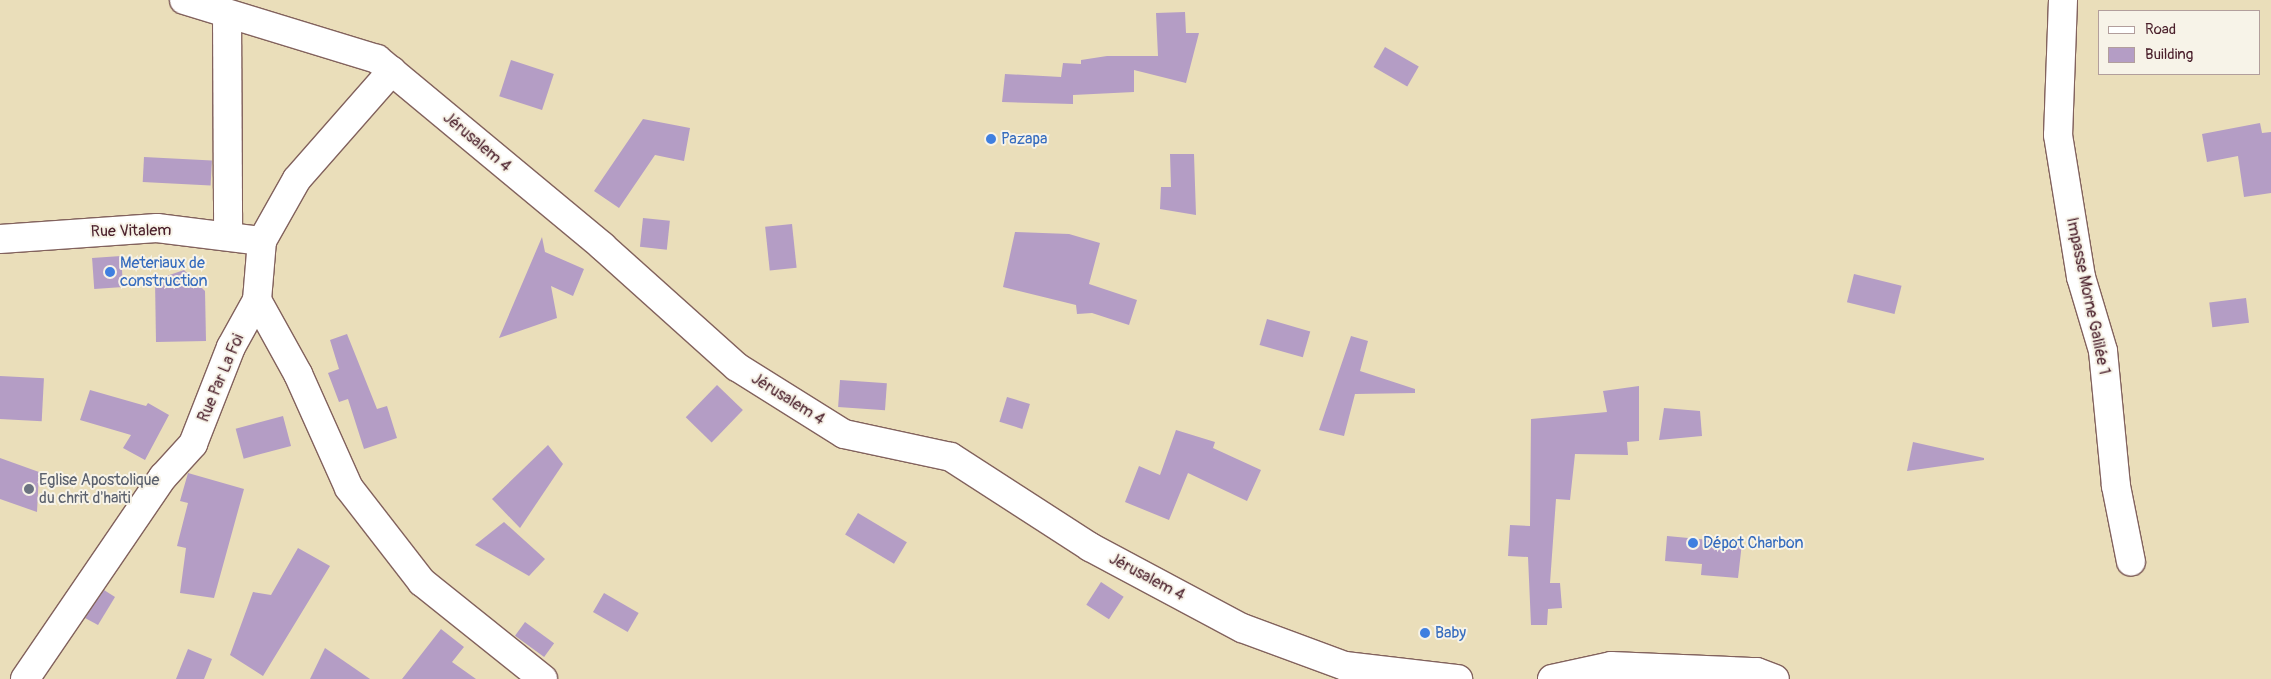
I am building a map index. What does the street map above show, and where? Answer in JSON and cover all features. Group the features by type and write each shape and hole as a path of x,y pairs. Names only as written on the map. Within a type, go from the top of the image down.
{"street":[{"name":"Jérusalem 4","path":"184,0 377,59 602,246 737,367 844,434 950,457 1090,547 1242,628 1345,666 1458,679"},
{"name":"Impasse Morne Galilée 1","path":"2063,0 2058,135 2081,277 2103,350 2116,486 2131,562"},
{"path":"227,14 228,235"},
{"name":"Rue Par La Foi","path":"25,679 163,477 193,444 231,347 257,300 262,241 297,178 392,71"},
{"name":"Rue Vitalem","path":"0,239 104,229 228,235 262,241"},
{"path":"257,300 298,374 348,488 422,582 543,679"},
{"path":"1552,679 1611,666 1757,672 1775,679"}],"building":[{"path":"1185,12 1186,33 1199,33 1186,83 1134,70 1134,92 1073,95 1073,104 1002,102 1005,74 1061,77 1063,63 1081,64 1081,60 1107,56 1158,56 1156,13"},
{"path":"1385,47 1419,66 1407,86 1374,67"},
{"path":"511,60 554,74 542,110 499,96"},
{"path":"643,119 690,128 684,161 655,155 619,208 594,191"},
{"path":"2260,123 2262,133 2271,132 2271,193 2244,197 2238,156 2207,162 2202,134"},
{"path":"1170,154 1194,154 1196,215 1160,209 1161,187 1171,187"},
{"path":"144,157 212,161 211,186 143,182"},
{"path":"643,218 670,221 667,250 640,247"},
{"path":"792,224 797,268 770,271 765,227"},
{"path":"1015,232 1069,234 1100,243 1089,284 1137,300 1129,325 1092,313 1077,314 1076,305 1003,287"},
{"path":"542,237 545,252 584,269 573,296 551,286 557,318 499,338"},
{"path":"121,256 123,287 94,289 92,258"},
{"path":"184,270 205,291 206,341 156,342 155,280"},
{"path":"1854,274 1902,286 1895,314 1847,302"},
{"path":"2246,298 2249,323 2212,327 2209,303"},
{"path":"1267,319 1310,331 1303,357 1260,345"},
{"path":"347,334 377,409 387,406 397,438 364,449 348,399 339,402 328,373 339,369 330,340"},
{"path":"1351,336 1368,341 1360,371 1415,389 1415,393 1355,394 1344,436 1319,430"},
{"path":"0,376 44,378 42,421 0,419"},
{"path":"840,380 887,383 885,410 838,407"},
{"path":"717,385 743,410 712,442 686,417"},
{"path":"1639,386 1639,441 1627,442 1628,455 1575,454 1570,500 1556,499 1550,583 1560,583 1562,608 1548,609 1547,625 1531,625 1528,557 1508,556 1510,525 1530,526 1531,419 1607,412 1603,391"},
{"path":"90,390 146,406 148,403 169,415 145,460 123,448 131,435 80,420"},
{"path":"1007,397 1030,404 1022,429 999,422"},
{"path":"1664,408 1700,411 1702,436 1659,440"},
{"path":"283,416 291,446 244,459 236,429"},
{"path":"1176,430 1215,442 1213,448 1261,470 1247,501 1188,473 1169,520 1125,502 1139,466 1160,475"},
{"path":"1913,442 1984,458 1984,460 1907,471"},
{"path":"548,445 563,464 520,528 492,499"},
{"path":"0,458 39,472 37,512 0,499"},
{"path":"188,473 244,489 214,598 180,593 186,548 177,546 188,503 180,501"},
{"path":"858,513 907,542 894,564 845,534"},
{"path":"504,522 545,559 529,576 475,545"},
{"path":"1667,536 1742,543 1738,578 1701,575 1702,564 1665,561"},
{"path":"298,548 330,566 263,676 230,655 253,592 271,595"},
{"path":"1101,582 1124,597 1109,619 1086,605"},
{"path":"104,590 115,597 98,625 85,618"},
{"path":"604,593 639,613 628,632 593,612"},
{"path":"525,622 554,643 544,657 515,636"},
{"path":"441,629 464,647 452,662 476,679 402,679"},
{"path":"325,648 370,679 310,679"},
{"path":"188,649 212,659 204,679 176,679"}],"place":[{"name":"Pazapa","path":"991,139"},
{"name":"Meteriaux de construction","path":"110,272"},
{"name":"Eglise Apostolique du chrit d'haiti","path":"29,489"},
{"name":"Dépot Charbon","path":"1693,543"},
{"name":"Baby","path":"1425,633"}]}
